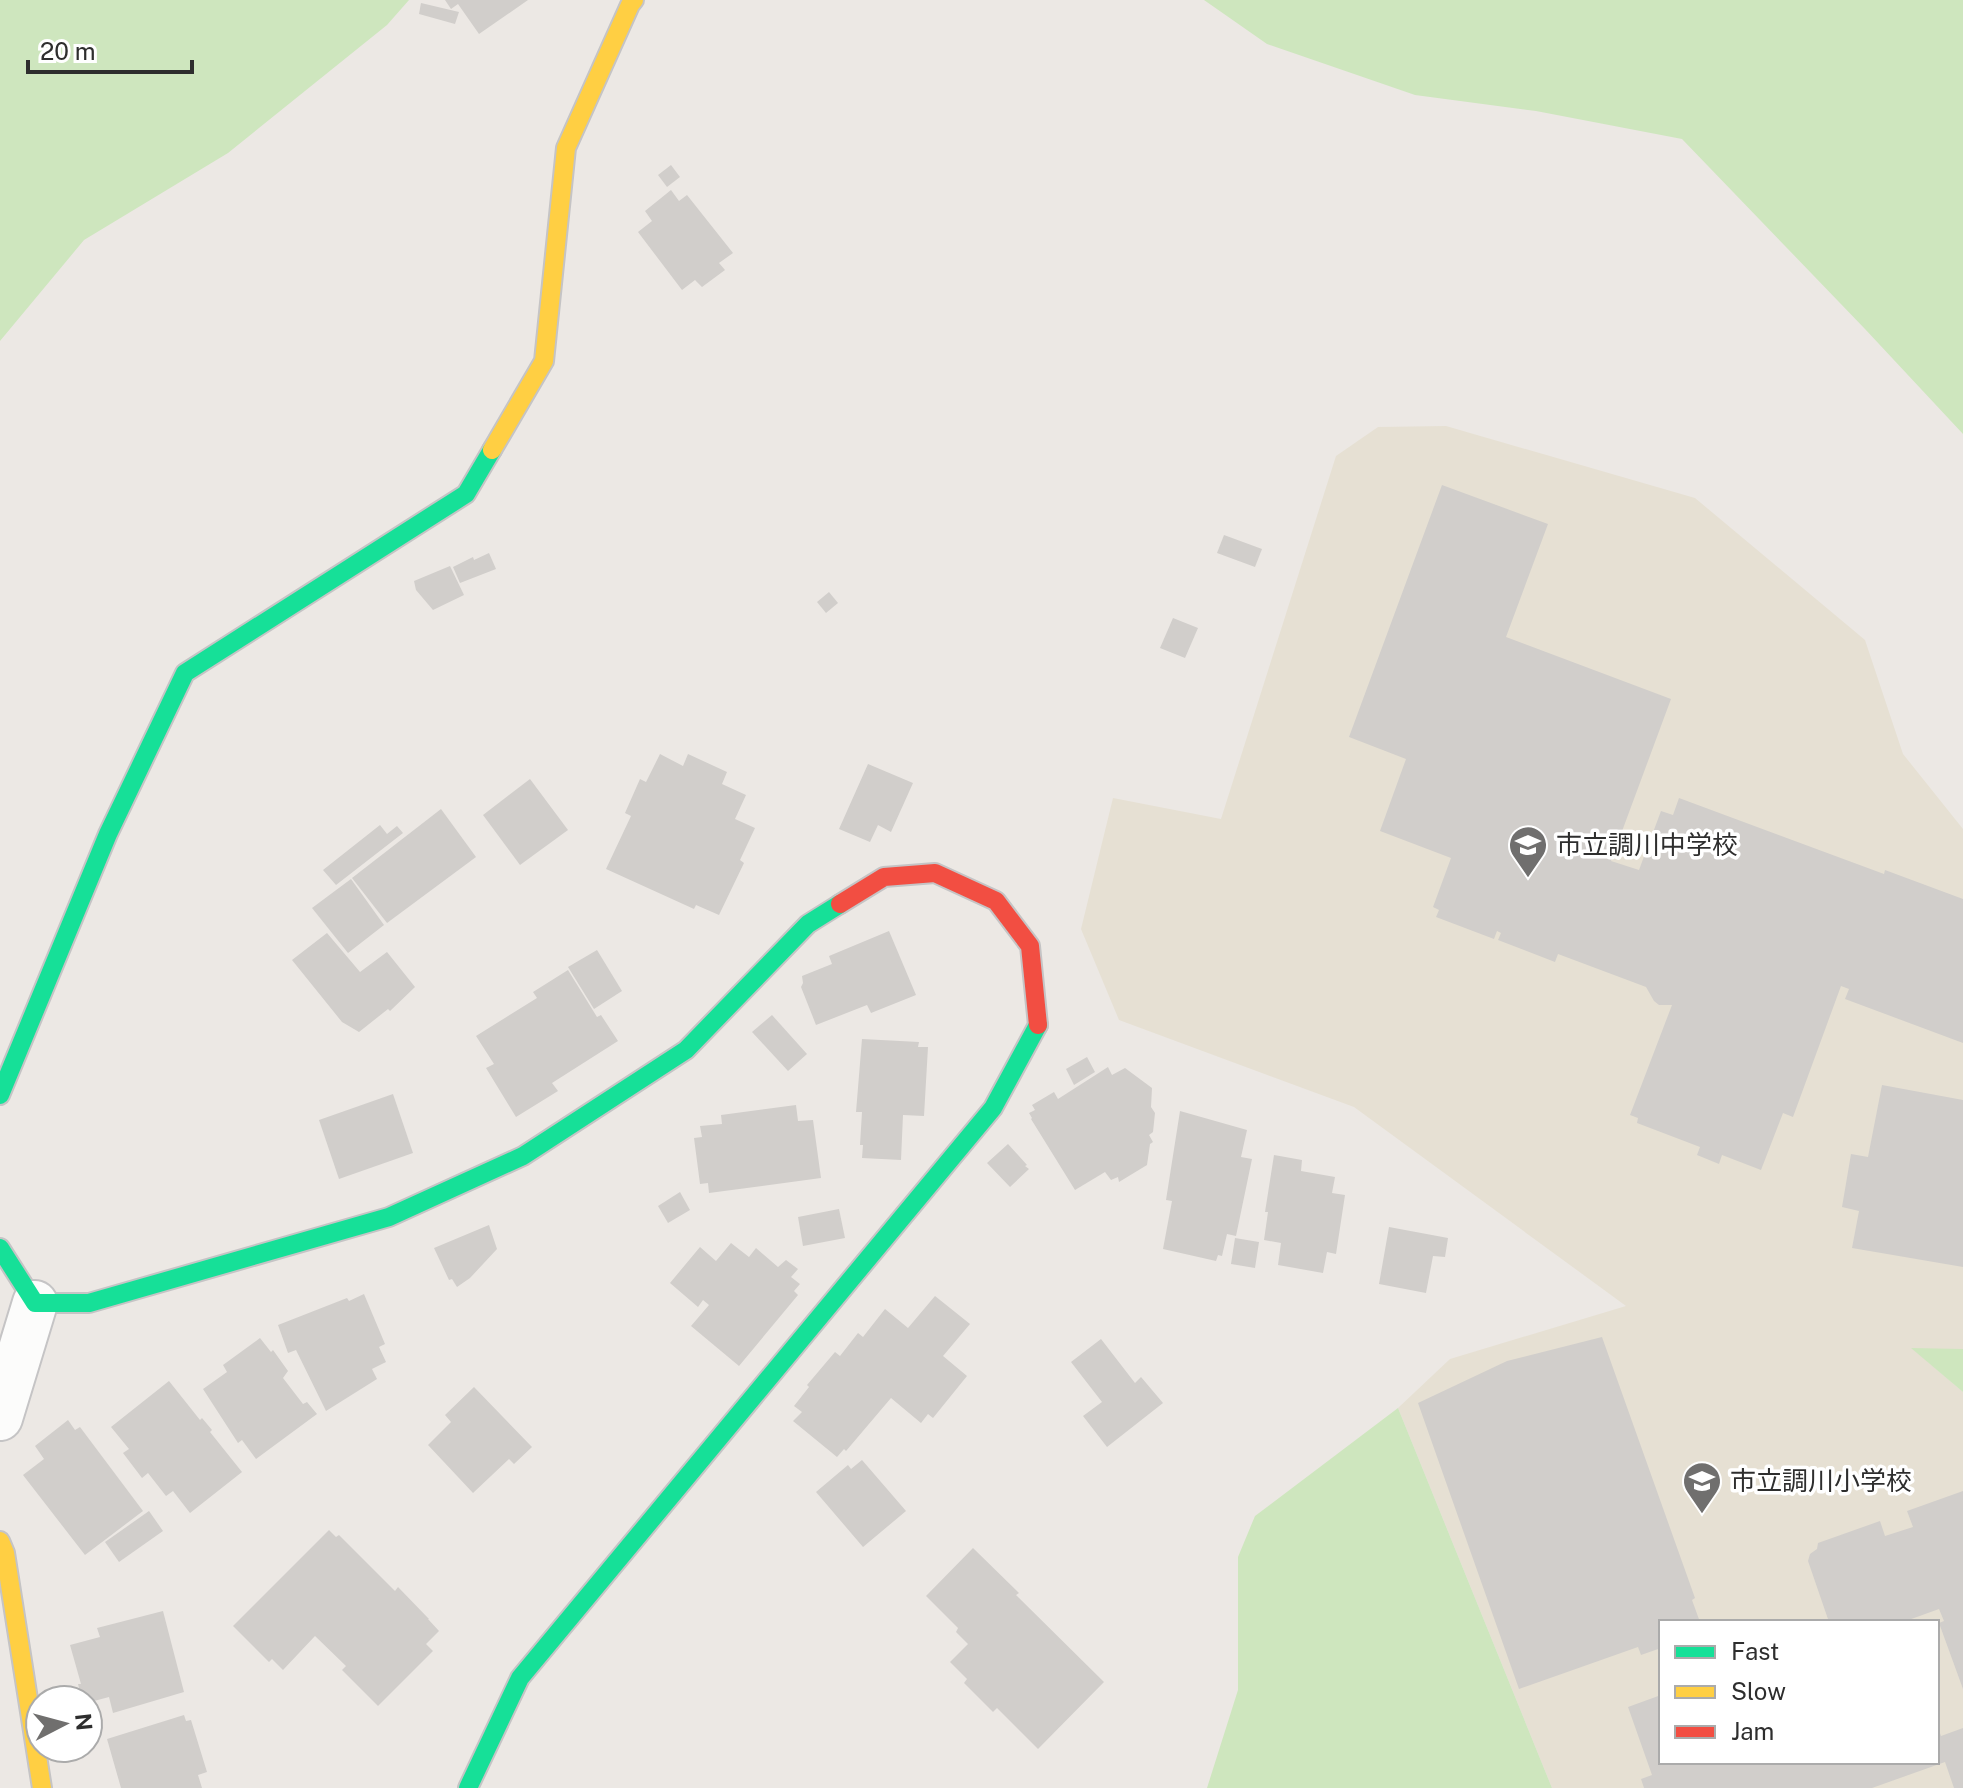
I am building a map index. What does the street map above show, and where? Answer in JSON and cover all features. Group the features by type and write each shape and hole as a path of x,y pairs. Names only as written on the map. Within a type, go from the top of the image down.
{"street":[{"path":"0,1095 108,834 185,673 466,494 544,361 566,148 634,0"},
{"path":"35,1303 89,1303 389,1217 523,1156 686,1050 808,924 884,877 935,873 996,901 1030,946 1038,1026 993,1108 520,1678 468,1788"},
{"path":"0,1248 35,1303 0,1418"},
{"path":"0,1541 5,1553 42,1788"}],"shaded area":[{"name":"市立調川中学校","path":"1446,426 1695,498 1865,640 1903,754 1963,829 1963,1349 1913,1349 1963,1392 1963,1788 1552,1788 1398,1408 1450,1359 1626,1306 1354,1107 1119,1020 1081,929 1113,798 1221,819 1336,456 1378,427"}],"green space":[{"path":"0,0 409,0 387,25 228,153 84,240 0,341"},
{"path":"1204,0 1963,0 1963,434 1682,139 1536,111 1415,95 1267,44"},
{"path":"1911,1348 1963,1349 1963,1392"},
{"path":"1398,1408 1552,1788 1207,1788 1238,1690 1238,1557 1255,1516"}],"building":[{"path":"445,0 528,0 479,34 458,4 451,9"},
{"path":"421,3 459,12 455,24 419,14"},
{"path":"671,165 680,177 667,187 658,175"},
{"path":"671,190 679,201 687,195 733,253 719,263 725,270 702,287 695,280 682,290 638,232 652,221 645,211"},
{"path":"1442,485 1548,524 1506,637 1671,699 1611,861 1639,870 1661,811 1673,815 1679,798 1884,874 1885,870 1963,899 1963,1043 1845,999 1849,989 1841,986 1793,1117 1783,1113 1761,1170 1722,1155 1719,1164 1697,1155 1700,1147 1637,1123 1638,1118 1630,1115 1672,1005 1659,1005 1646,987 1558,954 1555,962 1498,940 1501,933 1497,931 1494,939 1436,917 1439,910 1433,907 1451,858 1380,831 1406,759 1349,737"},
{"path":"1224,535 1262,549 1255,567 1217,553"},
{"path":"489,553 496,569 460,583 453,567"},
{"path":"450,566 464,595 433,610 416,590 414,581"},
{"path":"829,592 838,603 826,613 817,602"},
{"path":"1173,618 1198,628 1185,658 1160,648"},
{"path":"660,754 683,766 688,754 727,772 722,784 746,795 735,819 755,828 740,860 744,863 719,915 696,905 694,909 606,869 631,816 625,813 640,779 646,782"},
{"path":"868,764 913,783 891,832 878,825 870,842 839,829"},
{"path":"530,779 568,830 520,865 483,815"},
{"path":"441,809 476,857 387,923 352,878"},
{"path":"380,825 387,834 397,826 403,833 336,885 323,870"},
{"path":"351,879 384,925 348,953 312,908"},
{"path":"889,931 916,995 871,1013 867,1005 816,1025 801,987 802,976 832,964 829,956"},
{"path":"327,933 360,972 387,952 415,987 390,1011 388,1009 359,1032 342,1022 292,960"},
{"path":"597,950 622,991 594,1009 568,967"},
{"path":"568,970 597,1017 601,1015 618,1041 552,1083 558,1091 516,1117 486,1068 494,1064 476,1036 537,998 533,992"},
{"path":"772,1015 807,1054 788,1071 752,1032"},
{"path":"862,1039 919,1042 918,1047 928,1047 924,1116 903,1115 901,1160 862,1158 862,1112 856,1112"},
{"path":"1087,1057 1095,1072 1074,1085 1066,1069"},
{"path":"1108,1067 1112,1075 1125,1068 1152,1088 1151,1107 1155,1113 1153,1132 1149,1135 1153,1142 1147,1165 1119,1182 1118,1177 1111,1180 1105,1172 1075,1190 1029,1113 1035,1110 1032,1105 1054,1092 1058,1099"},
{"path":"1882,1085 1963,1100 1963,1267 1852,1248 1859,1211 1842,1207 1851,1154 1868,1157"},
{"path":"393,1094 413,1153 339,1179 319,1120"},
{"path":"796,1105 798,1121 813,1120 821,1178 709,1193 708,1183 700,1184 694,1138 702,1137 700,1126 722,1124 721,1115"},
{"path":"1180,1111 1247,1130 1241,1157 1252,1159 1236,1236 1227,1234 1222,1256 1218,1255 1216,1261 1163,1249 1172,1201 1166,1200"},
{"path":"1008,1144 1029,1169 1010,1187 987,1163"},
{"path":"1274,1155 1302,1160 1301,1171 1335,1177 1332,1193 1345,1195 1336,1254 1327,1252 1323,1273 1278,1265 1281,1243 1264,1240"},
{"path":"680,1192 690,1210 668,1223 658,1206"},
{"path":"839,1209 845,1238 803,1246 798,1217"},
{"path":"489,1225 497,1249 470,1278 457,1287 452,1279 449,1280 434,1248"},
{"path":"1389,1227 1448,1238 1445,1257 1433,1256 1426,1293 1379,1284"},
{"path":"1235,1238 1259,1242 1255,1268 1231,1264"},
{"path":"731,1243 749,1257 756,1248 778,1267 786,1260 798,1269 791,1277 800,1284 794,1291 798,1295 739,1366 691,1326 709,1305 703,1300 698,1307 670,1283 700,1247 716,1261"},
{"path":"364,1294 385,1344 379,1347 386,1362 372,1369 377,1379 326,1411 296,1350 288,1353 278,1325"},
{"path":"935,1296 970,1324 943,1356 967,1376 933,1418 928,1414 921,1423 891,1398 846,1451 844,1449 837,1457 793,1421 802,1412 794,1406 835,1352 840,1356 858,1333 863,1337 885,1309 908,1328"},
{"path":"1602,1337 1695,1598 1692,1600 1699,1620 1659,1620 1659,1649 1641,1655 1638,1647 1519,1689 1418,1403 1507,1361"},
{"path":"260,1338 288,1371 283,1378 303,1404 307,1402 317,1414 256,1459 242,1440 238,1443 203,1389 227,1372 223,1365"},
{"path":"1101,1339 1135,1383 1141,1377 1163,1403 1107,1447 1083,1416 1102,1402 1071,1362"},
{"path":"169,1381 200,1420 202,1418 212,1430 210,1432 242,1472 190,1513 173,1491 166,1496 148,1473 142,1478 123,1453 129,1449 111,1427"},
{"path":"474,1387 532,1447 514,1464 509,1459 473,1493 428,1445 451,1422 445,1415"},
{"path":"68,1420 75,1430 80,1427 143,1511 85,1555 23,1475 44,1459 35,1446"},
{"path":"862,1460 906,1511 863,1547 816,1492 848,1465 851,1469"},
{"path":"1963,1491 1963,1689 1939,1623 1944,1621 1939,1609 1909,1620 1828,1620 1808,1561 1818,1543 1880,1521 1885,1536 1913,1527 1907,1511"},
{"path":"149,1511 163,1531 119,1562 105,1542"},
{"path":"329,1530 336,1537 339,1535 395,1591 398,1587 439,1631 426,1644 433,1651 378,1706 342,1670 346,1666 315,1636 283,1670 272,1659 269,1662 233,1626"},
{"path":"973,1548 1104,1682 1038,1749 997,1708 993,1712 964,1683 967,1679 950,1662 968,1644 956,1632 958,1628 926,1596"},
{"path":"163,1611 184,1692 113,1713 109,1697 104,1698 104,1684 81,1684 70,1645 100,1637 97,1628"},
{"path":"1659,1696 1659,1764 1939,1764 1939,1730 1941,1736 1963,1728 1963,1788 1954,1788 1945,1762 1872,1788 1644,1788 1641,1779 1652,1775 1628,1707"},
{"path":"184,1715 186,1721 191,1720 207,1772 198,1775 202,1788 121,1788 107,1739"}],"traffic: fast":[{"path":"0,1095 108,834 185,673 466,494 492,450"},
{"path":"0,1248 35,1303 89,1303 389,1217 523,1156 686,1050 808,924 840,904"},
{"path":"468,1788 520,1678 993,1108 1038,1025"}],"traffic: slow":[{"path":"492,450 544,361 566,148 634,0"},
{"path":"0,1541 5,1553 42,1788"}],"traffic: jam":[{"path":"840,904 884,877 935,873 996,901 1030,946 1038,1025"}],"place":[{"name":"市立調川中学校","path":"1528,879"},
{"name":"市立調川小学校","path":"1702,1515"}]}
